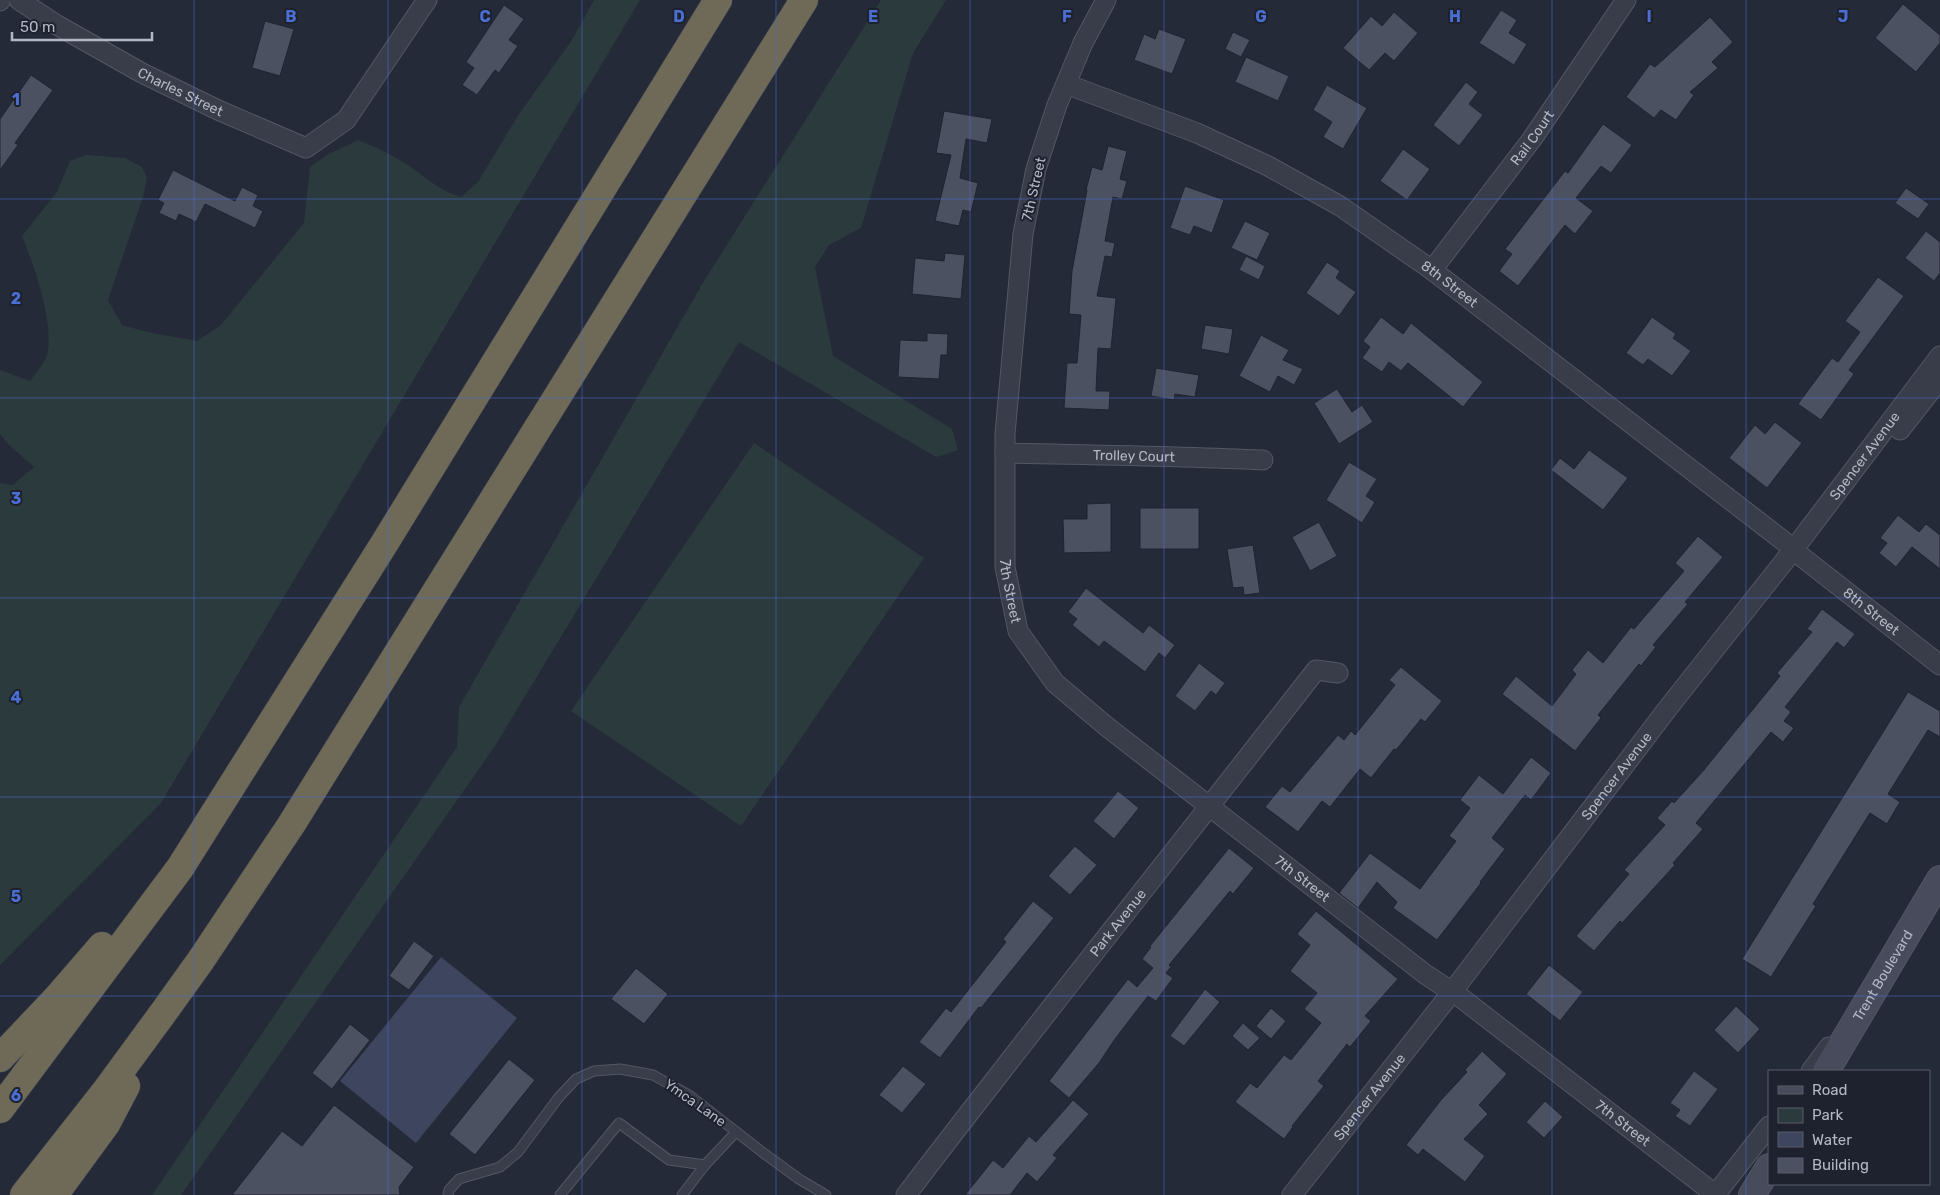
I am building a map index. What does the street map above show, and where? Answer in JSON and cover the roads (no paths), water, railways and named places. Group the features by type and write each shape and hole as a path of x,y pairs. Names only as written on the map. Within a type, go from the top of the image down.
{"highway":[{"path":"0,1109 180,868 384,544 718,0"},
{"path":"24,1195 105,1092 163,1013 201,960 291,825 804,0"},
{"path":"0,1058 126,919 209,822"},
{"path":"54,1195 106,1124 163,1013"}],"street":[{"name":"Charles Street","path":"19,0 56,25 142,73 218,110 306,148 346,120 427,0"},
{"name":"7th Street","path":"1106,0 1083,43 1057,105 1036,169 1023,234 1016,300 1005,452 1005,567 1018,631 1055,683 1106,726 1208,807 1715,1195"},
{"name":"Rail Court","path":"1432,270 1532,140 1626,0"},
{"name":"8th Street","path":"1066,84 1197,133 1268,166 1340,206 1432,270 1940,665"},
{"name":"Spencer Avenue","path":"1798,553 1940,356"},
{"name":"Spencer Avenue","path":"1306,1195 1456,995 1798,553 1940,379"},
{"name":"Trolley Court","path":"1005,452 1263,460"},
{"name":"Park Avenue","path":"906,1195 1316,670 1338,673"},
{"name":"Trent Boulevard","path":"1827,1070 1940,879"},
{"path":"1812,1070 1880,980"},
{"name":"Spencer Avenue","path":"1292,1195 1456,995"},
{"path":"1715,1195 1768,1127"},
{"path":"1752,1195 1768,1169"}],"lane":[{"name":"Ymca Lane","path":"448,1195 449,1190 459,1179 500,1166 518,1152 559,1097 576,1079 594,1070 620,1070 653,1075 689,1095 799,1179 826,1195"},
{"path":"560,1195 618,1122 668,1160 705,1164"},
{"path":"682,1195 705,1164 736,1132"}],"water":[{"path":"441,957 517,1018 416,1143 340,1081"}]}
